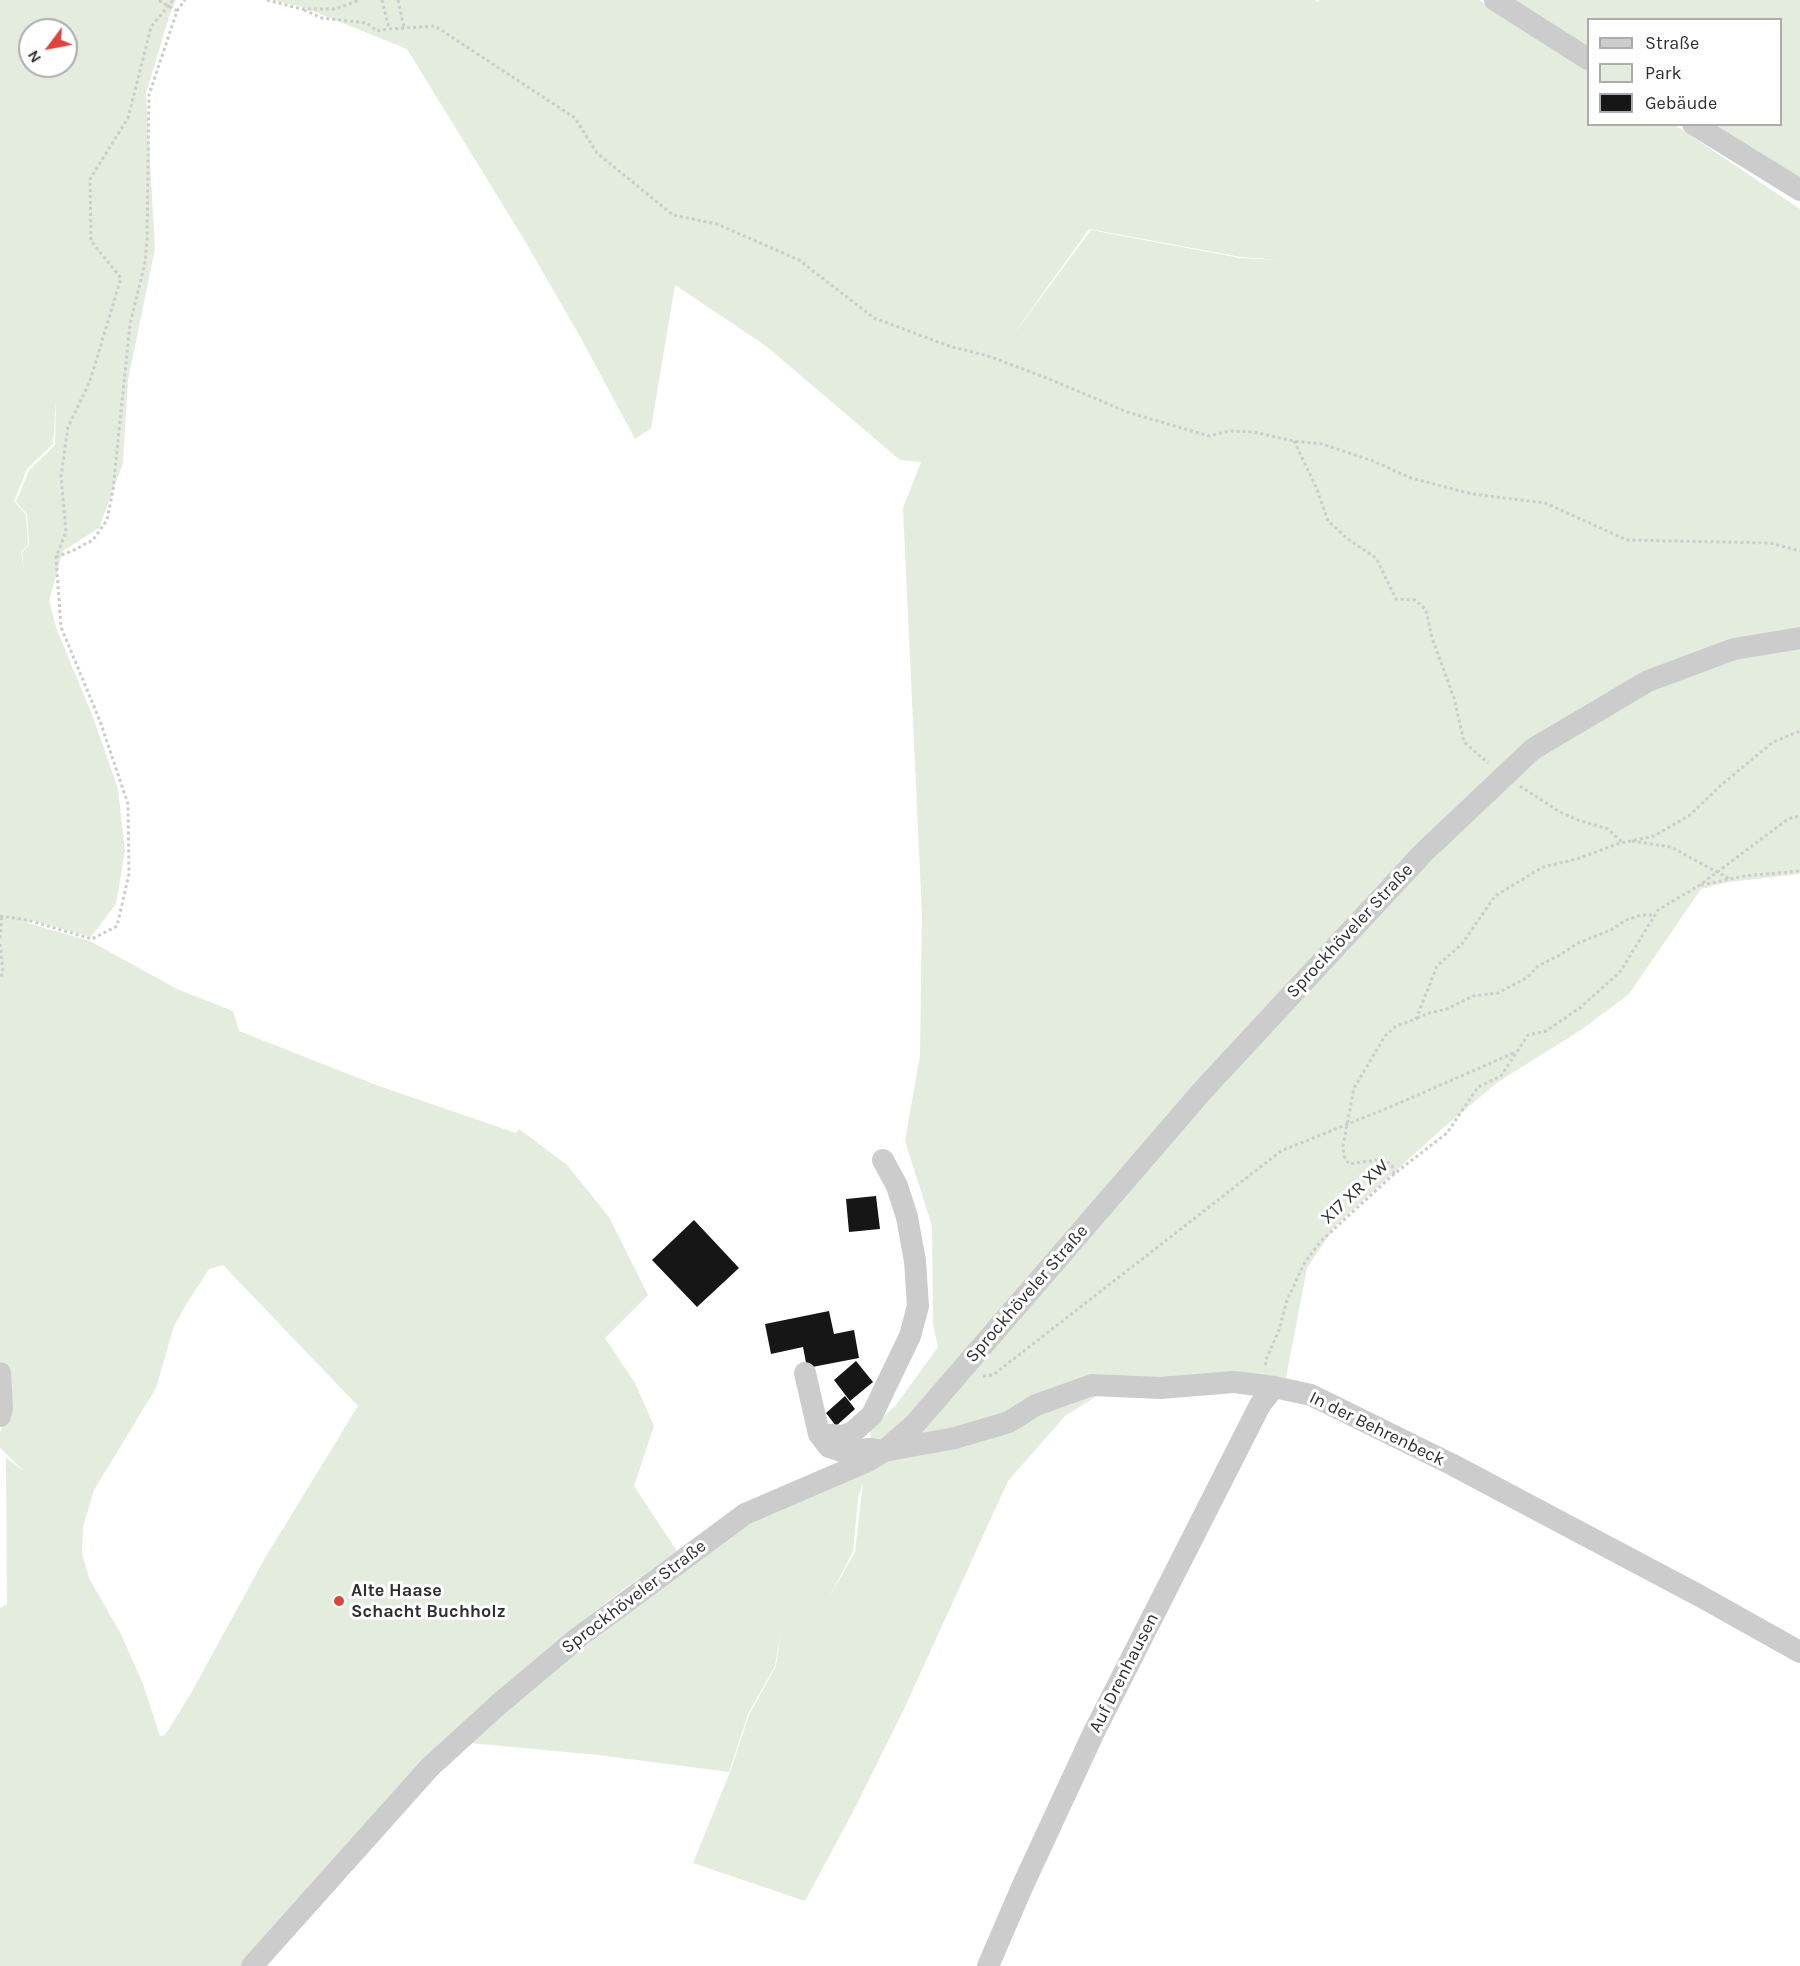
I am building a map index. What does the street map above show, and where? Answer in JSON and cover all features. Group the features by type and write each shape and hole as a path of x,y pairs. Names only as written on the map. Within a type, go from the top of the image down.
{"street":[{"path":"1495,0 1587,57"},
{"path":"1696,126 1800,190"},
{"name":"Sprockhöveler Straße","path":"252,1966 430,1767 499,1704 579,1637 745,1514 868,1461 884,1452 915,1424 1228,1063 1424,852 1533,749 1648,681 1734,649 1800,638"},
{"path":"819,1434 843,1436 854,1432 872,1415 910,1336 918,1306 915,1261 907,1217 897,1186 883,1160"},
{"path":"0,1373 2,1408 0,1416"},
{"path":"805,1373 819,1434 829,1447 845,1452 869,1449 884,1452"},
{"name":"In der Behrenbeck","path":"884,1452 955,1438 1009,1422 1036,1405 1092,1385 1160,1388 1234,1382 1311,1395 1451,1464 1700,1596 1800,1652"},
{"name":"Auf Drenhausen","path":"988,1966 1094,1732 1260,1405 1274,1387"}],"path":[{"path":"158,0 177,11"},
{"path":"0,938 1,916 27,920 92,939 117,926 129,874 128,804 100,721 61,627 56,557 66,532 61,476 68,427 90,381 121,278 91,241 90,179 128,118 151,27 173,0"},
{"path":"56,557 93,540 106,520 113,490 130,324 145,263 148,95 177,11 185,0"},
{"path":"267,0 302,9 322,18 367,23 377,31 435,26 575,118 597,153 673,215 717,224 800,260 874,318 948,346 998,360 1127,412 1209,436 1229,431 1253,432 1294,441 1322,444 1373,461 1411,478 1472,494 1545,503 1627,540 1770,543 1800,551"},
{"path":"302,9 335,9 359,0"},
{"path":"382,0 388,29"},
{"path":"398,0 404,28"},
{"path":"1294,441 1316,487 1328,521 1348,539 1376,558 1396,599 1415,600 1426,610 1432,638 1454,698 1464,742 1505,777 1560,812 1608,829 1623,843"},
{"path":"1416,1019 1437,966 1462,944 1495,896 1543,867 1577,860 1623,843 1654,836 1690,815 1720,786 1773,742 1800,731"},
{"path":"953,1380 993,1375 1281,1151 1348,1125 1517,1052 1528,1035 1546,1031 1581,1007 1620,972 1658,910 1700,885 1788,819 1800,816"},
{"path":"1630,841 1671,847 1730,879"},
{"path":"1700,885 1744,876 1800,871"},
{"path":"1394,1174 1389,1163 1377,1160 1349,1164 1344,1156 1343,1146 1354,1088 1385,1036 1396,1026 1447,1009 1473,996 1498,993 1528,977 1538,966 1560,956 1578,943 1611,930 1626,920 1641,915 1655,915"},
{"path":"0,944 3,972 0,980"},
{"name":"X17 XR XW","path":"1274,1387 1265,1362 1279,1330 1287,1300 1305,1262 1321,1241 1394,1174 1447,1132 1478,1087 1501,1076 1517,1052"}],"green space":[{"path":"0,0 176,0 146,93 155,249 128,380 123,463 99,528 63,551 49,601 57,630 93,717 118,789 125,851 116,904 91,937 30,920 28,923 90,941 177,989 233,1011 239,1031 376,1085 516,1133 519,1129 567,1165 609,1217 648,1295 605,1338 635,1383 654,1426 634,1486 677,1551 569,1632 358,1838 241,1966 0,1966 0,1608 7,1604 6,1458 25,1472 0,1448 0,1433 6,1409 0,1363","holes":["56,400 55,445 29,470 16,502 27,514 29,545 22,552 24,571 21,552 28,545 26,515 14,501 27,469 53,444","223,1265 358,1406 265,1558 190,1695 165,1735 160,1736 143,1684 121,1634 90,1580 82,1554 83,1527 94,1490 156,1388 174,1326 209,1269"]},
{"path":"272,0 1314,0 1318,2 1319,0 1479,0 1587,68 1587,126 1676,126 1800,209 1800,874 1729,882 1701,889 1629,994 1581,1030 1498,1082 1443,1128 1335,1226 1307,1268 1286,1378 1246,1376 1114,1385 1065,1416 1008,1481 905,1707 856,1806 805,1901 693,1863 730,1772 749,1715 776,1666 781,1632 775,1666 748,1714 729,1772 598,1755 470,1743 533,1687 646,1600 750,1524 871,1444 870,1429 896,1405 938,1347 933,1324 932,1226 905,1141 920,1055 922,914 903,508 921,462 900,460 766,346 675,285 651,428 635,439 525,241 407,49 303,7","holes":["1089,229 1241,257 1282,260 1240,258 1091,230 1010,339","863,1482 855,1552 828,1599 853,1552 858,1499"]},
{"path":"1511,0 1800,0 1800,179 1714,126 1782,126 1782,18 1587,18 1587,46"}],"building":[{"path":"876,1196 880,1229 849,1232 846,1199"},
{"path":"694,1220 739,1268 697,1307 652,1260"},
{"path":"829,1311 834,1334 854,1330 859,1358 807,1368 803,1347 771,1354 765,1324"},
{"path":"856,1361 873,1382 850,1401 834,1380"},
{"path":"845,1396 855,1409 836,1426 826,1413"}],"place":[{"name":"Alte Haase Schacht Buchholz","path":"339,1601"}]}
